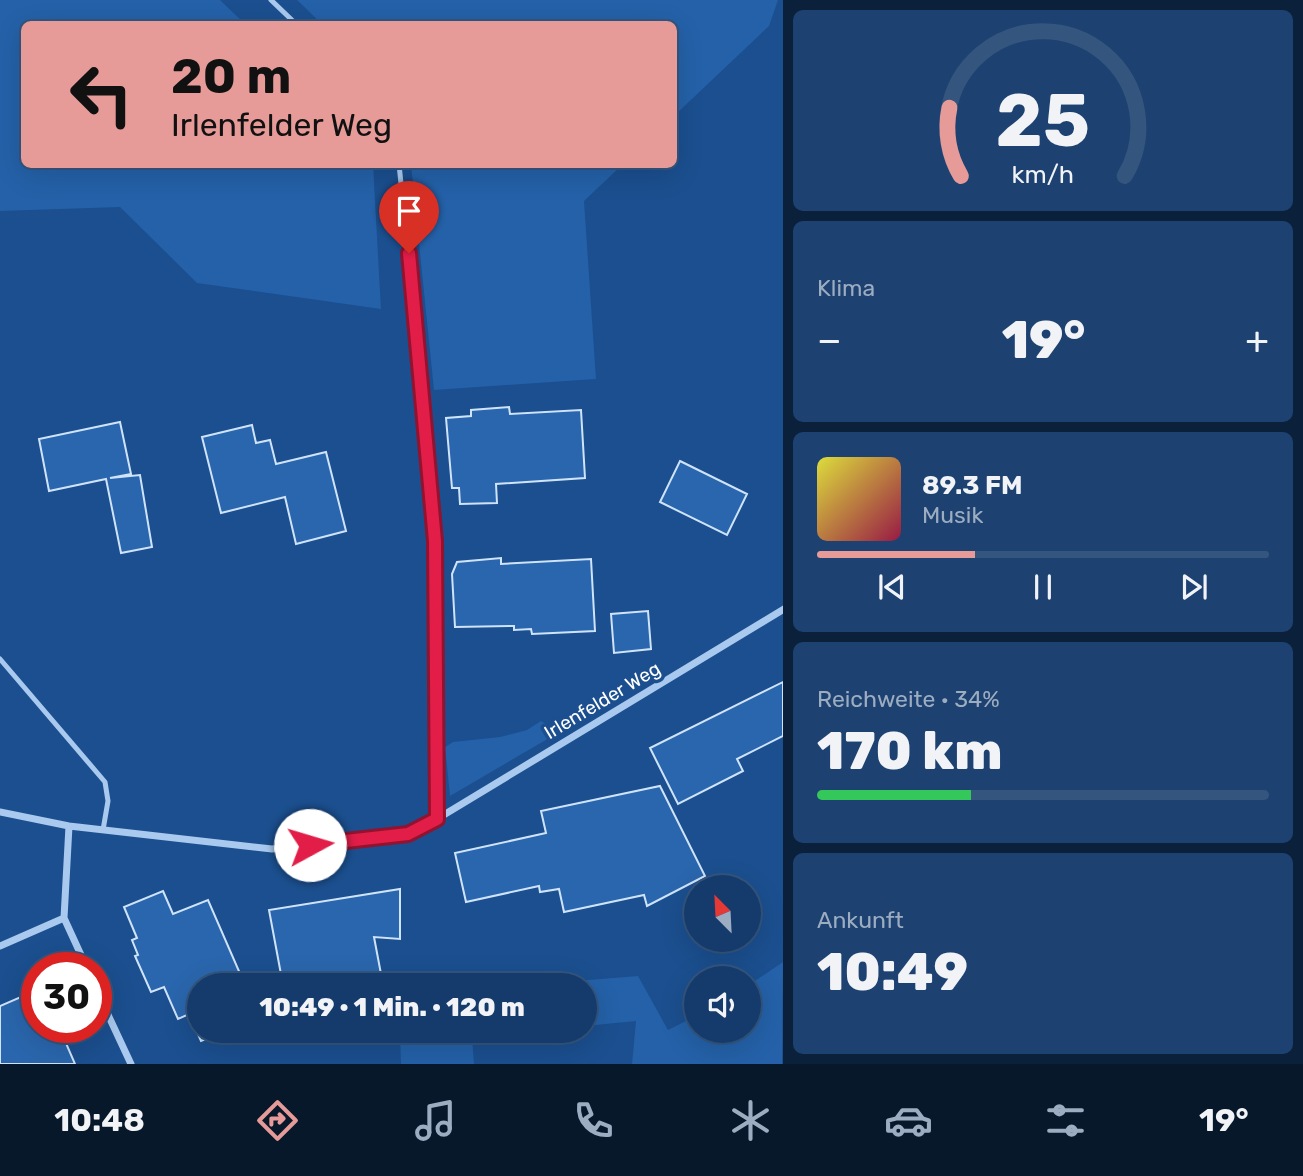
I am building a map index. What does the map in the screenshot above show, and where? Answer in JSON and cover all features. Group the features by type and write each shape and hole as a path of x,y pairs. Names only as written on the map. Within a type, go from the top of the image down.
{"street":[{"path":"422,391 435,541 437,819"},
{"name":"Irlenfelder Weg","path":"0,812 69,826 272,849 408,834 783,609"},
{"path":"69,826 64,918 80,952"},
{"path":"0,946 64,918"},
{"path":"112,1023 131,1064"}],"lane":[{"path":"271,0 293,21"},
{"path":"399,168 422,391"},
{"path":"0,659 105,782 108,802 103,830"}],"shaded area":[{"path":"0,0 220,0 242,21 21,21 21,168 373,168 381,309 197,283 120,207 0,211"},
{"path":"297,0 778,0 769,26 677,113 677,21 319,21"},
{"path":"411,168 619,168 584,201 596,379 434,390"},
{"path":"541,721 551,727 551,737 450,796 445,747 453,742 500,737 527,730"},
{"path":"783,962 782,1064 632,1064 636,1021 597,1025 597,979 638,976 668,1030 684,1022 684,1043 761,1043 761,977"},
{"path":"400,1043 472,1043 474,1064 401,1064"}],"building":[{"path":"509,407 510,414 581,410 585,478 496,484 497,503 460,504 459,488 452,488 446,418 471,416 471,410"},
{"path":"120,422 131,474 110,478 140,475 152,547 121,553 106,479 49,491 39,439"},
{"path":"252,425 256,443 270,440 276,464 326,452 346,531 296,544 285,497 221,513 202,437"},
{"path":"680,461 747,494 727,535 660,502"},
{"path":"501,558 501,564 591,559 595,631 532,634 531,629 514,630 514,626 455,627 452,574 457,562"},
{"path":"648,611 651,649 614,653 611,614"},
{"path":"783,682 783,736 737,759 743,771 678,804 650,748"},
{"path":"660,786 704,875 684,875 684,887 647,906 644,895 564,912 559,889 540,892 539,886 466,902 455,853 546,833 541,811"},
{"path":"400,889 400,939 374,937 381,973 281,973 269,910"},
{"path":"163,891 173,914 208,900 240,973 187,973 187,1015 178,1019 164,987 151,992 135,956 138,955 132,940 137,938 124,907"},
{"path":"21,997 21,1043 66,1043 75,1064 0,1064 0,1006"}],"route":[{"path":"310,845 408,834 437,819 435,541 409,253"}]}
